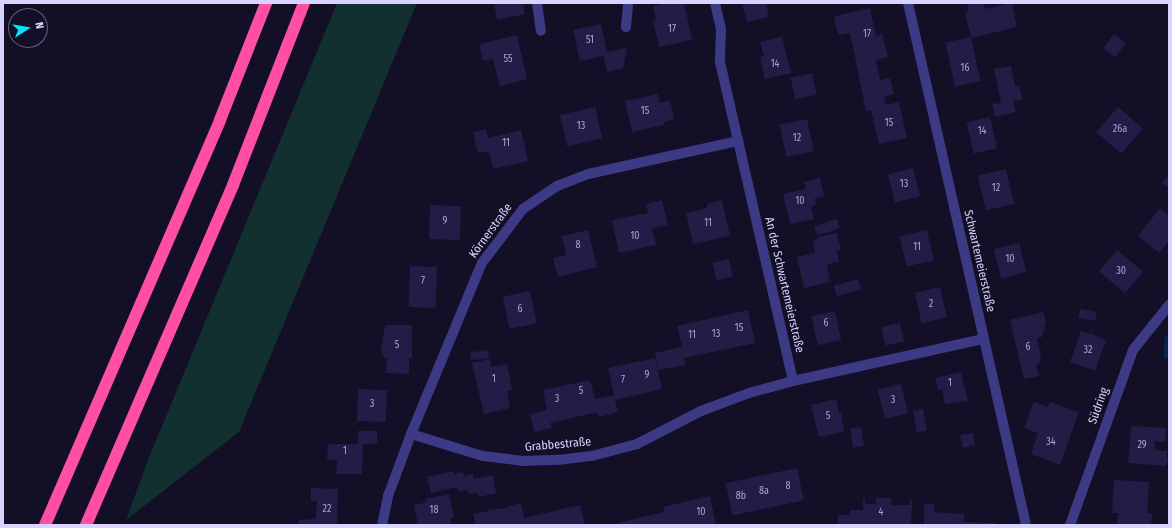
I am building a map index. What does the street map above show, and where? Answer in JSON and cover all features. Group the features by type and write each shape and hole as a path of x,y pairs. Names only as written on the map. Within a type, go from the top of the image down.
{"highway":[{"path":"45,525 220,120 266,3"},
{"path":"86,525 233,186 304,3"}],"street":[{"path":"537,3 541,31"},
{"path":"626,27 628,3"},
{"name":"An der Schwartemeierstraße","path":"715,3 721,29 720,62 793,382"},
{"name":"Schwartemeierstraße","path":"908,3 982,339 1026,525"},
{"name":"Körnerstraße","path":"382,525 388,496 411,434 482,263 523,209 557,186 588,174 738,141"},
{"name":"Südring","path":"1070,525 1133,350 1169,305"},
{"path":"793,382 982,339"},
{"name":"Grabbestraße","path":"411,434 483,456 521,461 558,460 592,456 637,444 701,411 749,393 793,382"}],"green space":[{"path":"337,3 417,3 239,432 126,520 148,460"}],"building":[{"path":"494,3 523,3 525,14 497,20"},
{"path":"666,3 684,3 692,40 659,47 653,21 656,20 653,6"},
{"path":"742,3 766,3 769,17 747,22"},
{"path":"967,3 984,3 985,9 1012,3 1017,27 971,38 965,12 968,11"},
{"path":"870,8 876,36 882,34 888,57 876,60 880,80 890,78 894,94 884,97 886,105 899,102 907,138 879,144 871,110 866,111 850,33 840,35 834,19 836,16"},
{"path":"601,24 607,52 627,48 623,68 607,72 604,56 580,61 573,30"},
{"path":"1114,34 1126,43 1115,57 1103,48"},
{"path":"517,35 527,79 500,86 493,59 483,61 479,44"},
{"path":"782,37 791,73 765,79 760,57 764,56 760,42"},
{"path":"971,37 980,81 955,86 946,42"},
{"path":"1011,66 1015,86 1019,85 1022,100 1013,101 1016,112 995,117 992,104 1001,103 994,69"},
{"path":"812,73 817,94 796,99 791,78"},
{"path":"658,94 660,103 670,100 674,119 664,122 664,125 632,132 625,101"},
{"path":"595,107 602,138 567,146 560,115"},
{"path":"1118,107 1143,129 1121,154 1096,132"},
{"path":"990,117 997,148 974,154 967,122"},
{"path":"807,119 814,151 786,157 780,125"},
{"path":"486,129 488,138 521,130 528,161 493,169 489,151 478,153 473,132"},
{"path":"913,168 920,196 895,202 888,174"},
{"path":"1006,169 1014,204 986,211 978,176"},
{"path":"1169,175 1169,188 1162,183"},
{"path":"820,178 824,196 815,198 816,205 811,207 814,219 790,224 783,194 806,189 804,182"},
{"path":"662,200 668,225 652,228 656,245 619,253 612,220 648,213 646,204"},
{"path":"722,200 730,236 693,244 686,213 707,208 707,204"},
{"path":"430,205 461,206 460,240 429,239"},
{"path":"1160,208 1169,216 1169,241 1159,253 1138,236"},
{"path":"837,219 840,229 817,236 814,226"},
{"path":"588,230 597,267 558,277 553,258 566,255 562,236"},
{"path":"927,230 934,260 907,267 900,236"},
{"path":"837,233 841,250 837,251 839,262 827,264 830,282 804,288 797,257 815,253 813,240 818,237"},
{"path":"1019,243 1026,272 1001,278 994,249"},
{"path":"1117,250 1143,272 1125,293 1099,271"},
{"path":"729,259 733,277 716,280 712,263"},
{"path":"410,266 437,267 436,308 409,307"},
{"path":"858,279 861,290 837,296 834,285"},
{"path":"940,287 947,317 922,323 915,293"},
{"path":"530,291 537,323 509,329 503,297"},
{"path":"1080,309 1097,312 1095,321 1078,318"},
{"path":"748,310 755,343 684,358 686,365 658,370 655,353 682,347 677,326"},
{"path":"835,311 841,340 818,345 812,316"},
{"path":"1043,312 1046,321 1042,337 1037,338 1041,357 1039,364 1036,365 1039,376 1024,379 1010,320"},
{"path":"900,323 904,342 885,346 881,327"},
{"path":"1092,323 1091,334 1106,340 1095,371 1070,362 1081,331 1090,334"},
{"path":"385,325 412,325 412,358 409,358 409,374 386,373 387,358 384,358 381,351"},
{"path":"488,350 489,358 471,360 470,352"},
{"path":"655,358 662,389 615,400 618,412 599,417 597,412 550,423 552,428 534,432 530,414 547,410 543,390 590,380 595,399 614,395 608,368"},
{"path":"490,359 491,367 507,364 512,390 507,391 510,408 484,414 472,363"},
{"path":"961,372 968,401 945,404 942,389 938,390 935,378"},
{"path":"901,384 908,413 885,419 878,390"},
{"path":"358,389 387,390 386,422 357,421"},
{"path":"836,399 839,413 841,412 844,432 819,437 811,405"},
{"path":"1034,402 1048,407 1050,402 1079,412 1060,465 1031,454 1038,433 1024,428"},
{"path":"923,409 927,431 917,432 913,411"},
{"path":"1131,426 1166,428 1165,442 1155,441 1155,450 1167,451 1167,458 1169,458 1169,461 1167,461 1166,466 1128,463"},
{"path":"861,427 864,446 853,447 850,429"},
{"path":"358,431 377,431 377,444 363,444 362,474 336,474 337,460 327,460 328,444 358,444"},
{"path":"973,433 975,445 963,448 960,435"},
{"path":"797,468 804,500 732,515 726,483"},
{"path":"454,471 454,474 463,472 464,476 473,474 474,479 493,475 496,493 479,497 477,492 468,494 467,490 458,491 457,487 431,493 427,477"},
{"path":"1114,480 1149,482 1147,513 1152,514 1151,525 1117,525 1118,513 1112,513"},
{"path":"311,488 338,489 337,525 299,525 299,520 316,519 317,501 311,501"},
{"path":"449,494 454,517 450,518 452,525 414,525 418,524 413,502 415,505 427,502 426,499"},
{"path":"710,496 716,525 618,525 617,523 664,512 663,507"},
{"path":"863,498 865,498 865,504 876,504 876,498 891,498 891,505 910,505 910,499 912,499 911,525 838,525 838,515 850,515 850,510 863,510"},
{"path":"507,503 509,506 521,503 524,518 580,505 585,525 476,525 473,514 488,511 488,506 489,510 508,508"},
{"path":"924,504 934,504 934,512 964,514 964,522 996,523 996,525 924,525"}],"waterway":[{"path":"1167,356 1167,340 1169,337"}]}
